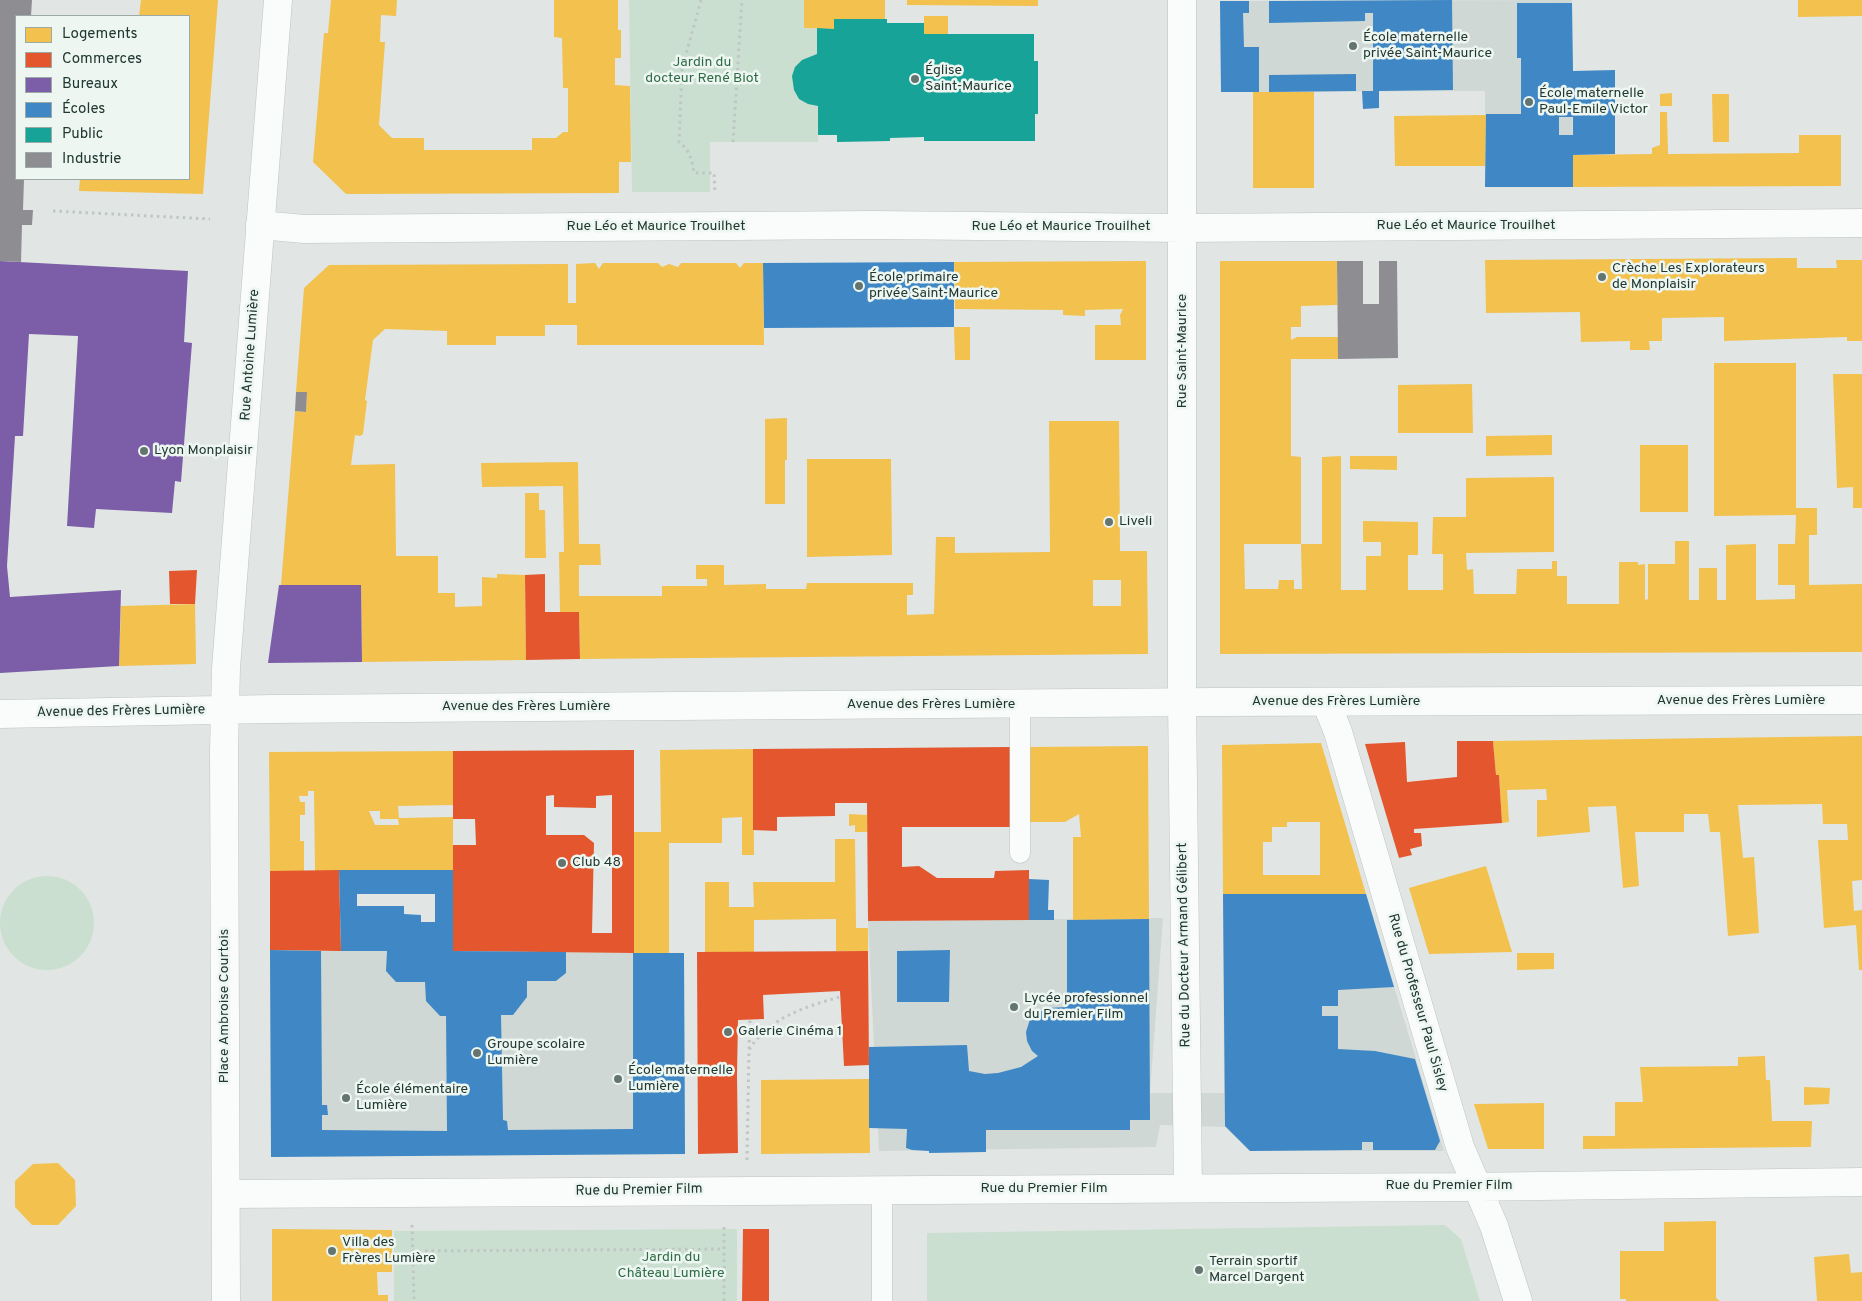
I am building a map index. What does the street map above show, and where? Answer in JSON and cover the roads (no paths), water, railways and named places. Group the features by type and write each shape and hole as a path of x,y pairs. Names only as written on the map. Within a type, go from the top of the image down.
{"street":[{"name":"Rue Antoine Lumière","path":"225,710 226,668 278,0"},
{"name":"Rue Saint-Maurice","path":"1182,0 1182,702"},
{"name":"Rue Léo et Maurice Trouilhet","path":"260,225 304,228 863,225 1183,228 1862,223"},
{"name":"Avenue des Frères Lumière","path":"0,714 225,710 1182,702 1862,700"},
{"name":"Rue du Docteur Armand Gélibert","path":"1182,702 1188,1188"},
{"name":"Rue du Professeur Paul Sisley","path":"1326,702 1338,732 1460,1147 1494,1226 1518,1301"},
{"name":"Place Ambroise Courtois","path":"225,710 226,1301"},
{"name":"Rue du Premier Film","path":"226,1194 1862,1182"}],"lane":[{"path":"1020,704 1020,852"},
{"path":"882,1190 882,1301"}],"place":[{"name":"École maternelle privée Saint-Maurice","path":"1353,46"},
{"name":"Église Saint-Maurice","path":"915,79"},
{"name":"École maternelle Paul-Emile Victor","path":"1529,102"},
{"name":"Crèche Les Explorateurs de Monplaisir","path":"1602,277"},
{"name":"École primaire privée Saint-Maurice","path":"859,286"},
{"name":"Lyon Monplaisir","path":"144,451"},
{"name":"Liveli","path":"1109,522"},
{"name":"Club 48","path":"562,863"},
{"name":"Lycée professionnel du Premier Film","path":"1014,1007"},
{"name":"Galerie Cinéma 1","path":"728,1032"},
{"name":"Groupe scolaire Lumière","path":"477,1053"},
{"name":"École maternelle Lumière","path":"618,1079"},
{"name":"École élémentaire Lumière","path":"346,1098"},
{"name":"Villa des Frères Lumière","path":"332,1251"},
{"name":"Terrain sportif Marcel Dargent","path":"1199,1270"}],"park label":[{"name":"Jardin du docteur René Biot","path":"702,72"},
{"name":"Jardin du Château Lumière","path":"671,1266"}]}
